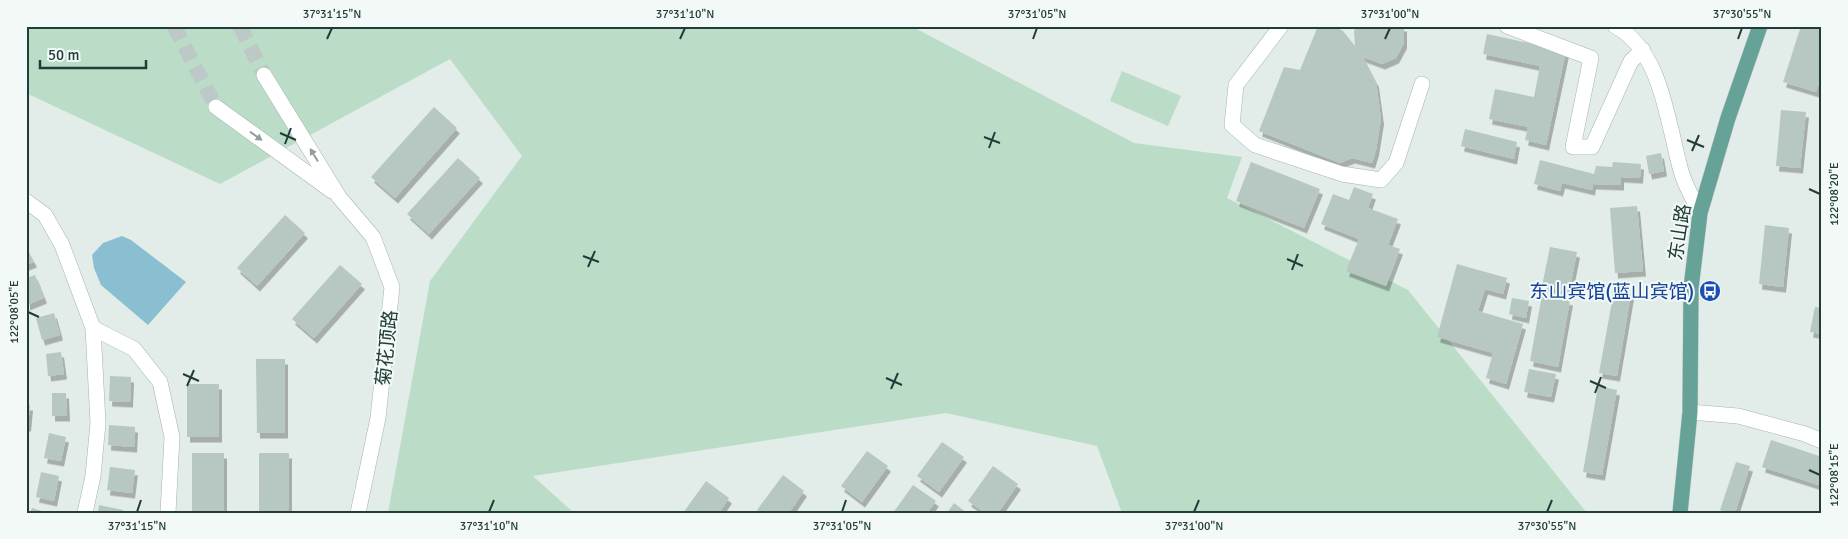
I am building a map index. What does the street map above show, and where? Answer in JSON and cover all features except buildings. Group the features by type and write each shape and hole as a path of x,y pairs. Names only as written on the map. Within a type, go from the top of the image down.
{"main road":[{"name":"东山路","path":"1680,513 1690,412 1691,288 1700,213 1728,118 1760,26"}],"street":[{"path":"1281,26 1236,85 1232,125 1255,145 1342,174 1380,180 1396,163 1422,84"},
{"path":"1507,26 1591,58 1573,147 1592,147 1631,61 1643,50"},
{"path":"1615,26 1643,50 1659,84 1682,174 1700,213"},
{"name":"菊花顶路","path":"264,75 339,197 373,237 392,288 378,418 358,513"},
{"name":"菊花顶路","path":"216,107 339,197"},
{"path":"26,201 45,215 62,245 93,328 98,423 93,476 85,513"},
{"path":"93,328 134,349 160,382 172,437 168,513"},
{"path":"1690,412 1738,416 1805,434 1822,441"}],"green space":[{"path":"26,26 911,26 1134,143 1242,157 1227,198 1408,290 1587,513 1122,513 1097,446 946,413 533,476 574,513 388,513 430,281 522,156 450,59 220,184 26,93"},
{"path":"1122,71 1181,96 1168,126 1110,101"}],"water":[{"path":"122,236 131,240 186,282 148,325 101,285 94,268 92,255 103,243"}],"tunnel":[{"path":"174,26 216,107"},
{"path":"240,26 264,75"}],"place":[{"name":"东山宾馆(蓝山宾馆)","path":"1710,291"}]}
